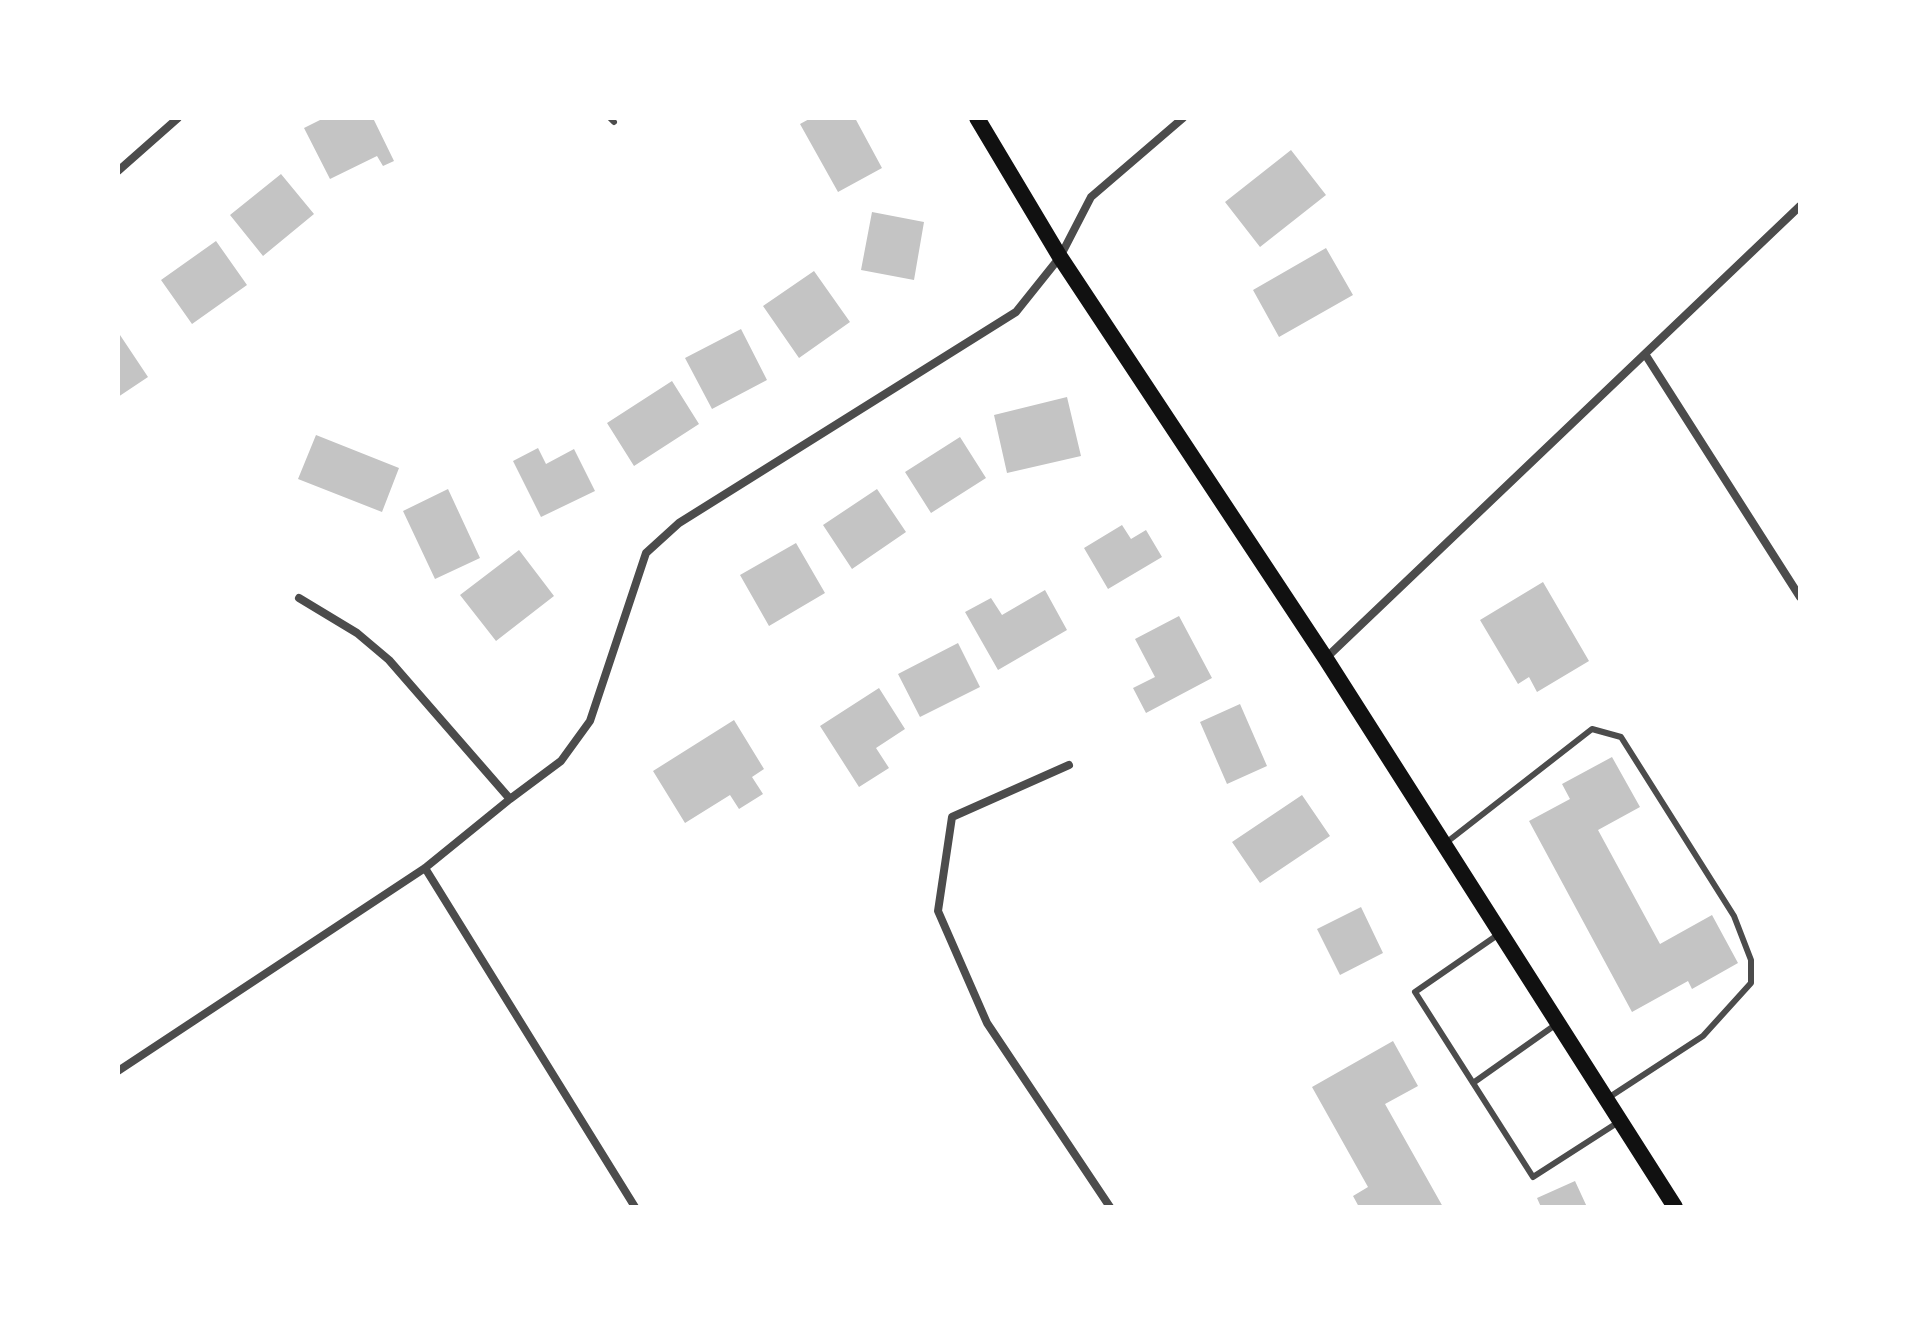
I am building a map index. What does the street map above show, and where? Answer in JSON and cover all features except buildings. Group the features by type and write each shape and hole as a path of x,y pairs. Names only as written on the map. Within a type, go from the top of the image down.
{"main road":[{"path":"977,118 1060,257 1326,659 1675,1207"}],"street":[{"path":"118,171 178,118"},
{"path":"118,1071 425,868 561,761 590,721 646,553 679,523 1016,312 1060,257 1091,197 1183,118"},
{"path":"1326,659 1800,206"},
{"path":"1645,354 1800,597"},
{"path":"299,598 357,633 389,660 510,799"},
{"path":"1069,765 952,817 938,911 987,1023 1110,1207"},
{"path":"425,868 635,1207"}],"lane":[{"path":"1444,844 1592,729 1621,737 1734,916 1751,960 1751,983 1703,1036 1606,1099"},
{"path":"1500,933 1415,992 1533,1177 1620,1121"},
{"path":"1473,1083 1558,1023"}]}
